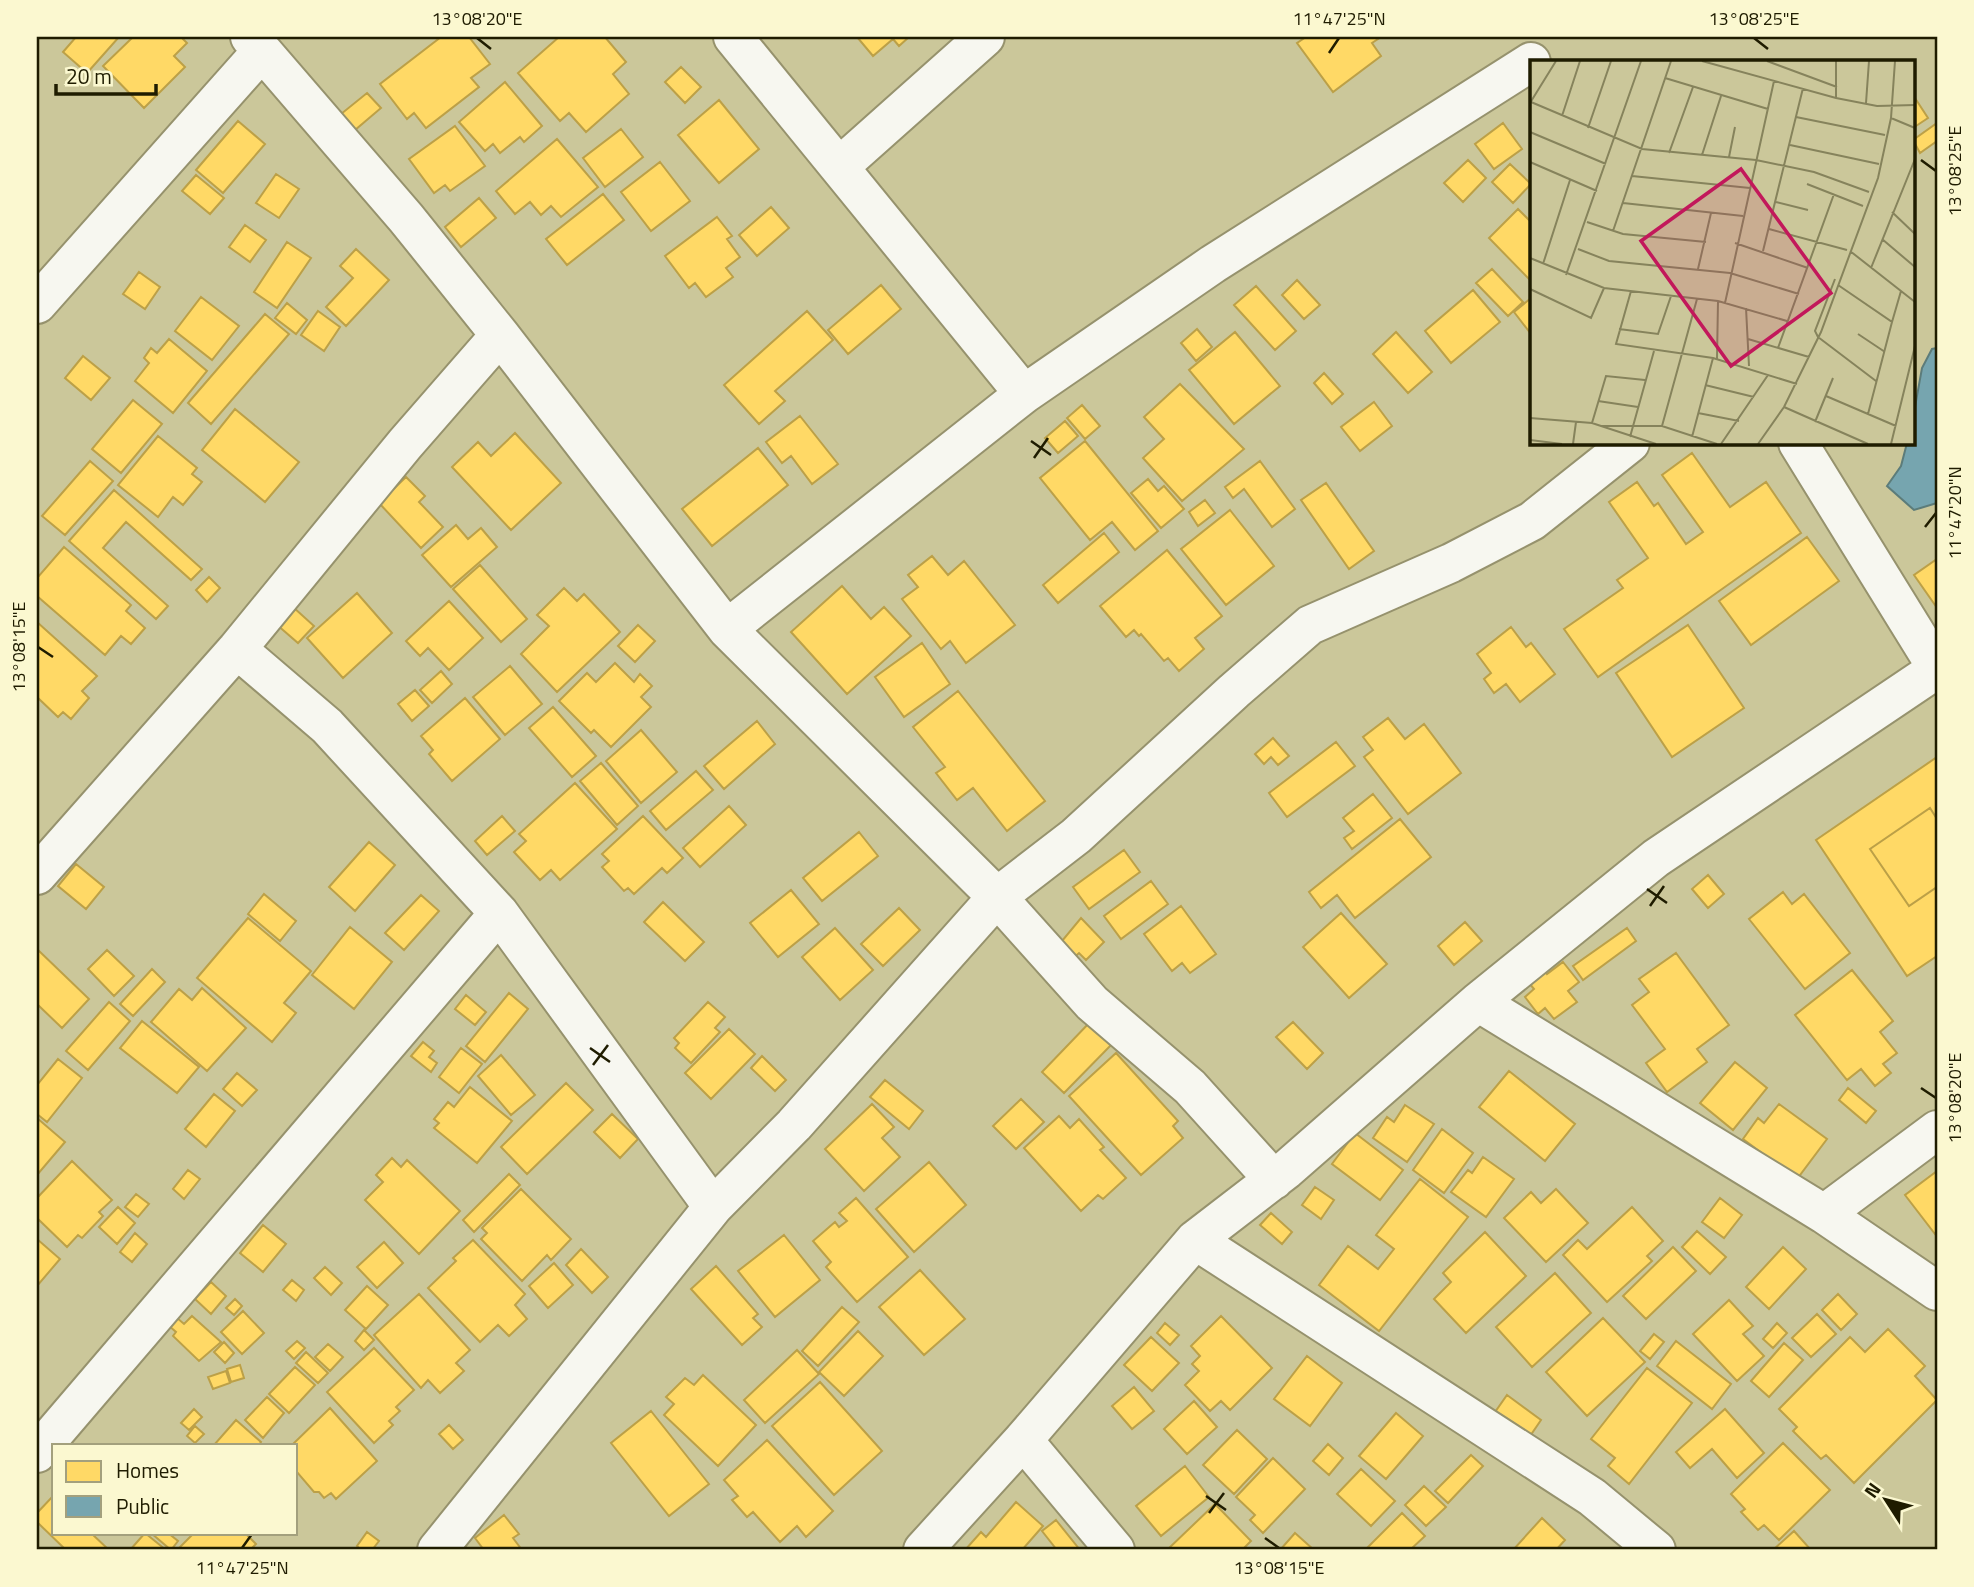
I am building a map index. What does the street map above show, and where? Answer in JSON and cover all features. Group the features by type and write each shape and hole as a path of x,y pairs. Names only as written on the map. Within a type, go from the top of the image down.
{"street":[{"path":"733,37 1024,394"},
{"path":"839,167 985,37"},
{"path":"37,304 256,44 406,218 727,629 997,897 1092,1003 1190,1087 1274,1181"},
{"path":"727,629 1024,394 1213,264 1536,55"},
{"path":"37,875 237,649 405,444 500,335"},
{"path":"438,1550 713,1207 794,1125 997,897 1076,836 1310,625 1451,564 1532,521 1629,444"},
{"path":"923,1550 1023,1440 1195,1240 1274,1181 1478,1002 1656,858 1937,669 1799,444"},
{"path":"237,649 327,726 499,913 713,1207"},
{"path":"37,1452 499,913"},
{"path":"1478,1002 1824,1214 1937,1291"},
{"path":"1824,1214 1937,1129"},
{"path":"1195,1240 1592,1497 1656,1550"},
{"path":"1023,1440 1115,1550"}],"building: Homes":[{"path":"76,37 119,37 87,73 63,52"},
{"path":"133,37 181,37 187,43 174,56 185,67 144,108 103,66"},
{"path":"441,37 469,37 490,64 471,78 479,87 426,128 414,113 407,119 380,84"},
{"path":"559,37 605,37 626,62 613,74 629,94 586,132 569,113 560,121 518,73"},
{"path":"857,37 909,37 899,46 893,39 873,56"},
{"path":"1306,37 1381,37 1372,43 1381,56 1333,92 1297,43"},
{"path":"681,67 701,87 685,103 665,82"},
{"path":"505,82 542,126 524,142 520,137 500,153 493,144 485,151 459,122"},
{"path":"367,93 381,108 355,130 341,114"},
{"path":"1914,97 1928,118 1914,127"},
{"path":"719,100 759,149 719,183 678,135"},
{"path":"238,121 265,144 223,193 196,170"},
{"path":"1503,123 1522,149 1494,169 1475,144"},
{"path":"1937,123 1937,141 1920,153 1914,139"},
{"path":"455,126 485,166 450,191 445,185 434,193 409,159"},
{"path":"621,129 643,157 605,187 583,158"},
{"path":"557,139 598,187 561,217 551,206 541,215 530,202 515,214 496,191"},
{"path":"1468,160 1486,178 1463,202 1444,183"},
{"path":"660,162 690,201 651,231 621,192"},
{"path":"1510,164 1530,185 1513,203 1492,182"},
{"path":"276,174 299,189 279,218 256,203"},
{"path":"196,175 224,198 210,214 182,191"},
{"path":"603,194 624,220 567,265 546,239"},
{"path":"479,198 496,218 461,247 445,227"},
{"path":"771,207 789,228 757,256 739,235"},
{"path":"1518,209 1530,221 1530,280 1489,238"},
{"path":"717,217 732,236 727,239 740,257 726,268 733,277 706,297 695,283 689,288 665,256"},
{"path":"245,225 266,240 250,262 229,247"},
{"path":"287,242 311,258 277,308 254,292"},
{"path":"356,249 389,280 346,326 326,307 353,278 340,266"},
{"path":"1492,269 1523,302 1508,316 1476,283"},
{"path":"139,272 160,287 145,309 123,294"},
{"path":"1297,280 1320,305 1304,319 1282,295"},
{"path":"881,285 901,309 848,354 828,330"},
{"path":"1256,286 1296,331 1275,350 1234,305"},
{"path":"1473,290 1500,322 1451,363 1425,331"},
{"path":"201,297 239,326 212,360 175,331"},
{"path":"1530,299 1530,333 1514,312"},
{"path":"287,303 307,320 296,334 275,318"},
{"path":"318,311 340,327 324,351 301,335"},
{"path":"807,311 833,340 775,391 785,401 759,424 724,385"},
{"path":"265,314 289,334 211,424 188,403"},
{"path":"1197,329 1212,347 1196,361 1181,343"},
{"path":"1235,332 1280,386 1234,424 1189,370"},
{"path":"1396,332 1432,372 1408,393 1373,354"},
{"path":"169,339 207,371 173,413 135,381 149,363 144,358 151,348 157,353"},
{"path":"83,356 110,378 91,400 65,378"},
{"path":"1324,373 1343,394 1332,404 1314,383"},
{"path":"1180,384 1244,449 1182,501 1143,458 1164,439 1144,417"},
{"path":"133,400 162,424 121,473 92,449"},
{"path":"1374,402 1392,426 1360,451 1341,427"},
{"path":"1082,405 1100,426 1085,439 1067,418"},
{"path":"235,409 299,462 265,502 202,450"},
{"path":"800,416 838,464 812,484 791,456 782,463 766,442"},
{"path":"1065,421 1078,436 1058,453 1045,438"},
{"path":"515,433 561,483 511,530 452,467 478,442 491,456"},
{"path":"158,436 197,468 192,474 202,482 183,505 173,497 158,517 118,485"},
{"path":"1085,441 1158,531 1135,550 1112,522 1090,540 1040,478"},
{"path":"758,448 788,485 712,546 682,509"},
{"path":"1692,453 1730,507 1766,482 1801,533 1598,677 1564,629 1623,588 1617,580 1648,558 1609,502 1637,482 1654,506 1658,503 1686,544 1703,532 1662,475"},
{"path":"90,461 113,481 65,535 42,516"},
{"path":"1260,461 1295,509 1272,527 1244,489 1233,498 1225,487"},
{"path":"406,477 425,496 419,502 443,527 421,548 379,503"},
{"path":"1148,479 1158,491 1164,486 1184,509 1161,528 1131,493"},
{"path":"1326,483 1374,551 1349,569 1301,500"},
{"path":"114,490 202,569 191,580 126,522 103,548 168,606 156,619 69,541"},
{"path":"1205,500 1215,513 1198,526 1189,512"},
{"path":"1230,510 1274,566 1226,605 1181,549"},
{"path":"456,525 468,539 481,528 497,547 451,587 422,555"},
{"path":"1104,533 1119,552 1058,603 1043,585"},
{"path":"1807,537 1839,581 1751,645 1719,601"},
{"path":"64,547 131,605 126,611 145,628 131,644 121,636 105,655 37,596 37,578"},
{"path":"1167,550 1222,616 1195,638 1204,649 1179,671 1168,658 1164,661 1141,634 1139,636 1134,630 1126,637 1100,606"},
{"path":"932,556 948,575 964,561 1015,625 966,663 950,641 941,649 902,599 918,587 908,575"},
{"path":"1937,559 1937,603 1935,605 1914,575"},
{"path":"480,565 527,619 501,642 453,589"},
{"path":"209,577 220,588 207,602 196,590"},
{"path":"842,586 871,619 884,607 911,636 847,694 791,632"},
{"path":"564,588 577,601 584,594 620,632 557,692 521,654 549,626 537,615"},
{"path":"357,593 392,633 343,678 307,638"},
{"path":"449,601 483,638 449,670 428,648 420,656 406,641"},
{"path":"293,607 314,626 298,643 276,624"},
{"path":"37,622 97,676 82,691 89,698 71,719 63,712 58,717 37,697"},
{"path":"638,625 655,641 635,662 618,646"},
{"path":"1688,625 1744,708 1672,757 1616,673"},
{"path":"1511,627 1526,647 1531,643 1555,674 1520,702 1506,684 1494,693 1484,679 1491,673 1477,654"},
{"path":"922,643 950,684 904,717 875,677"},
{"path":"615,663 634,682 640,674 652,686 641,697 651,707 611,747 594,730 591,733 559,701 587,673 596,682"},
{"path":"510,666 542,704 505,735 473,697"},
{"path":"441,671 452,684 432,703 420,690"},
{"path":"415,690 429,706 412,721 398,704"},
{"path":"958,691 1045,801 1007,831 973,788 957,800 936,773 945,767 913,727"},
{"path":"465,698 500,739 452,781 429,754 433,750 421,736"},
{"path":"553,707 596,756 572,777 529,728"},
{"path":"1388,718 1405,739 1424,724 1461,773 1408,814 1364,757 1373,750 1363,737"},
{"path":"757,721 775,744 724,789 704,766"},
{"path":"641,730 677,772 641,803 606,761"},
{"path":"1273,738 1289,756 1278,765 1271,757 1264,764 1255,754"},
{"path":"1336,742 1355,766 1287,817 1269,793"},
{"path":"1937,757 1937,819 1930,808 1870,849 1909,906 1937,887 1937,956 1907,976 1816,840"},
{"path":"601,763 638,806 617,825 580,781"},
{"path":"696,771 713,790 666,830 650,811"},
{"path":"575,783 617,829 560,880 551,870 540,880 514,852 526,841 519,834"},
{"path":"1373,794 1392,818 1352,849 1344,838 1354,831 1343,818"},
{"path":"729,806 746,825 700,867 683,848"},
{"path":"1930,808 1937,819 1937,887 1909,906 1870,849"},
{"path":"502,816 515,831 487,855 475,841"},
{"path":"643,816 683,858 667,873 662,868 634,894 628,888 624,891 602,867 609,861 602,854"},
{"path":"1400,819 1431,857 1355,918 1337,895 1321,908 1309,892"},
{"path":"859,832 878,856 822,901 803,878"},
{"path":"369,842 395,865 355,911 329,887"},
{"path":"1124,850 1140,872 1089,909 1073,887"},
{"path":"76,864 104,887 86,909 58,886"},
{"path":"1708,875 1724,894 1708,908 1692,889"},
{"path":"1151,881 1168,904 1121,939 1104,916"},
{"path":"791,890 819,924 778,957 750,923"},
{"path":"1783,892 1792,904 1804,894 1850,953 1805,989 1749,919"},
{"path":"264,894 296,921 280,941 248,914"},
{"path":"421,895 439,911 404,950 385,933"},
{"path":"663,902 704,942 685,961 644,922"},
{"path":"1181,906 1216,954 1190,973 1182,963 1172,971 1144,934"},
{"path":"899,908 920,930 883,966 861,944"},
{"path":"1341,913 1387,964 1349,998 1303,947"},
{"path":"248,918 311,971 284,1003 296,1013 272,1042 197,978"},
{"path":"1081,918 1104,942 1086,960 1079,953 1070,961 1057,947"},
{"path":"1465,922 1482,941 1454,965 1438,946"},
{"path":"350,927 392,962 354,1009 312,975"},
{"path":"835,928 873,970 840,1000 802,957"},
{"path":"1627,928 1636,941 1583,980 1573,966"},
{"path":"37,949 89,999 62,1028 37,1004"},
{"path":"107,950 134,976 114,996 88,969"},
{"path":"1676,953 1729,1025 1697,1049 1707,1062 1667,1092 1646,1063 1665,1049 1632,1005 1649,992 1639,979"},
{"path":"1563,962 1579,982 1568,991 1577,1002 1554,1019 1545,1008 1538,1014 1525,997 1534,989 1524,977 1540,964 1547,974"},
{"path":"152,969 165,982 133,1016 120,1004"},
{"path":"1852,970 1893,1021 1880,1032 1897,1053 1883,1064 1891,1073 1875,1086 1861,1069 1847,1080 1795,1015"},
{"path":"202,988 246,1028 207,1071 151,1022 179,989 192,1000"},
{"path":"509,993 528,1009 485,1062 466,1046"},
{"path":"466,995 486,1012 475,1025 455,1009"},
{"path":"109,1002 130,1021 88,1070 66,1051"},
{"path":"708,1002 725,1017 715,1028 720,1032 691,1063 675,1048 679,1043 674,1038"},
{"path":"1092,1020 1114,1042 1064,1093 1042,1072"},
{"path":"142,1021 199,1067 177,1093 120,1048"},
{"path":"1293,1022 1323,1053 1307,1069 1276,1037"},
{"path":"729,1029 755,1054 711,1099 685,1073"},
{"path":"423,1042 434,1051 429,1057 437,1063 431,1072 411,1056"},
{"path":"461,1048 482,1064 459,1093 439,1077"},
{"path":"1116,1053 1178,1121 1173,1126 1183,1138 1141,1175 1069,1096"},
{"path":"501,1055 535,1095 511,1115 478,1076"},
{"path":"762,1056 786,1080 775,1091 751,1068"},
{"path":"58,1059 82,1078 47,1122 37,1114 37,1085"},
{"path":"1735,1062 1767,1088 1733,1130 1700,1103"},
{"path":"1509,1071 1575,1124 1545,1161 1479,1107"},
{"path":"237,1073 257,1090 242,1106 223,1089"},
{"path":"885,1080 923,1111 909,1129 870,1097"},
{"path":"566,1083 593,1110 527,1174 501,1147"},
{"path":"470,1087 512,1121 477,1163 434,1128 439,1123 434,1119 448,1102 454,1107"},
{"path":"1848,1088 1876,1111 1866,1123 1839,1100"},
{"path":"214,1094 235,1111 206,1147 185,1129"},
{"path":"1021,1099 1044,1122 1016,1149 993,1126"},
{"path":"872,1104 894,1127 882,1138 900,1157 864,1191 825,1149"},
{"path":"1779,1104 1827,1139 1797,1179 1743,1139 1758,1118 1764,1123"},
{"path":"1405,1105 1434,1124 1407,1162 1373,1138 1387,1117 1394,1122"},
{"path":"612,1114 638,1139 620,1158 594,1132"},
{"path":"1059,1116 1070,1128 1079,1119 1104,1147 1100,1150 1126,1178 1103,1199 1098,1195 1081,1211 1024,1148"},
{"path":"37,1118 65,1142 37,1175"},
{"path":"1442,1129 1473,1153 1444,1193 1413,1170"},
{"path":"1355,1133 1403,1170 1380,1200 1332,1164"},
{"path":"1483,1157 1514,1179 1486,1217 1451,1192 1468,1170 1472,1173"},
{"path":"392,1158 401,1167 407,1160 460,1211 419,1254 365,1200 383,1182 376,1175"},
{"path":"72,1161 112,1200 99,1212 103,1216 82,1238 78,1235 67,1247 37,1218 37,1198"},
{"path":"929,1162 966,1205 914,1252 876,1209"},
{"path":"188,1170 200,1179 184,1199 173,1189"},
{"path":"1937,1171 1937,1232 1935,1234 1905,1195"},
{"path":"509,1174 520,1185 474,1232 463,1220"},
{"path":"1420,1179 1468,1217 1379,1331 1319,1285 1348,1246 1378,1269 1394,1249 1376,1235"},
{"path":"1315,1187 1334,1200 1321,1219 1302,1205"},
{"path":"521,1189 571,1239 551,1260 547,1255 522,1281 481,1239 487,1233 482,1228"},
{"path":"1556,1189 1588,1223 1546,1262 1504,1218 1531,1192 1541,1203"},
{"path":"136,1194 149,1204 138,1217 125,1207"},
{"path":"856,1198 908,1257 857,1302 826,1267 831,1262 813,1241 835,1222 839,1227 847,1221 839,1213"},
{"path":"1720,1198 1742,1215 1724,1238 1702,1222"},
{"path":"118,1207 135,1223 117,1244 99,1227"},
{"path":"1632,1207 1663,1241 1647,1256 1652,1261 1607,1302 1563,1255 1578,1240 1587,1249"},
{"path":"1271,1213 1292,1232 1282,1244 1260,1225"},
{"path":"263,1225 286,1244 263,1272 240,1253"},
{"path":"1697,1231 1726,1257 1710,1274 1682,1247"},
{"path":"1485,1232 1526,1276 1466,1333 1434,1299 1451,1282 1443,1273"},
{"path":"135,1233 147,1244 132,1262 120,1252"},
{"path":"784,1235 820,1280 775,1317 738,1271"},
{"path":"37,1239 60,1259 37,1286"},
{"path":"473,1240 525,1294 515,1305 527,1319 509,1336 498,1325 480,1342 428,1288 456,1261 453,1258"},
{"path":"384,1242 403,1263 377,1288 357,1267"},
{"path":"1673,1247 1696,1271 1646,1319 1623,1296"},
{"path":"1783,1247 1806,1269 1769,1309 1746,1287"},
{"path":"581,1249 608,1277 592,1293 566,1265"},
{"path":"554,1263 573,1285 548,1308 529,1286"},
{"path":"716,1266 758,1314 753,1318 762,1327 742,1345 691,1289"},
{"path":"325,1267 342,1283 331,1295 314,1278"},
{"path":"920,1270 965,1319 924,1355 879,1307"},
{"path":"1555,1273 1591,1313 1532,1367 1496,1327"},
{"path":"292,1280 304,1290 296,1301 283,1290"},
{"path":"211,1282 226,1296 211,1314 195,1299"},
{"path":"367,1286 388,1305 366,1329 345,1310"},
{"path":"419,1294 470,1350 456,1363 464,1371 440,1393 428,1380 421,1388 374,1335"},
{"path":"1838,1294 1857,1314 1841,1330 1822,1310"},
{"path":"235,1299 242,1306 234,1315 226,1308"},
{"path":"1729,1300 1753,1326 1743,1334 1764,1356 1737,1381 1693,1334"},
{"path":"842,1307 859,1322 818,1366 802,1351"},
{"path":"243,1311 264,1333 242,1354 221,1332"},
{"path":"1817,1314 1836,1334 1811,1357 1792,1338"},
{"path":"192,1316 221,1342 199,1361 173,1336 176,1332 168,1325 176,1317 184,1324"},
{"path":"1221,1316 1272,1368 1230,1410 1221,1401 1210,1411 1185,1385 1199,1371 1192,1364 1200,1356 1191,1346"},
{"path":"1603,1318 1645,1362 1587,1416 1546,1372"},
{"path":"1165,1323 1179,1335 1170,1345 1157,1333"},
{"path":"1777,1323 1787,1333 1773,1348 1763,1339"},
{"path":"1888,1329 1925,1366 1915,1376 1937,1400 1854,1483 1826,1455 1821,1459 1793,1431 1797,1427 1779,1409 1850,1337 1865,1352"},
{"path":"364,1330 374,1340 364,1350 355,1341"},
{"path":"858,1331 883,1356 844,1396 819,1372"},
{"path":"1654,1334 1664,1342 1650,1359 1640,1351"},
{"path":"1151,1337 1179,1363 1152,1391 1124,1365"},
{"path":"297,1341 305,1348 294,1359 286,1351"},
{"path":"1676,1341 1731,1384 1712,1409 1657,1366"},
{"path":"224,1342 234,1353 225,1363 214,1352"},
{"path":"1784,1343 1803,1360 1769,1397 1751,1381"},
{"path":"328,1344 343,1357 330,1371 315,1357"},
{"path":"374,1348 414,1390 396,1407 400,1411 389,1421 393,1425 374,1443 327,1392"},
{"path":"797,1350 819,1374 765,1423 744,1400"},
{"path":"306,1352 328,1373 318,1383 296,1363"},
{"path":"1307,1356 1342,1383 1310,1426 1274,1399"},
{"path":"240,1365 244,1378 231,1382 227,1369"},
{"path":"295,1367 315,1385 289,1413 269,1394"},
{"path":"1647,1368 1692,1403 1629,1484 1608,1466 1615,1458 1591,1439"},
{"path":"226,1371 230,1383 213,1389 208,1377"},
{"path":"703,1375 756,1425 718,1466 664,1415 674,1404 666,1397 685,1378 694,1385"},
{"path":"820,1382 882,1451 834,1495 772,1426"},
{"path":"1134,1387 1154,1411 1132,1429 1112,1406"},
{"path":"1507,1395 1541,1420 1528,1439 1493,1415"},
{"path":"267,1397 284,1413 263,1438 245,1420"},
{"path":"1194,1401 1217,1427 1187,1454 1164,1429"},
{"path":"330,1408 377,1461 336,1499 331,1493 324,1498 319,1492 314,1492 298,1473 298,1444 293,1444"},
{"path":"194,1409 202,1417 189,1430 181,1423"},
{"path":"1725,1409 1764,1453 1737,1478 1712,1449 1690,1468 1676,1452"},
{"path":"651,1411 709,1484 669,1516 611,1443"},
{"path":"1396,1413 1423,1436 1386,1479 1359,1456"},
{"path":"236,1420 261,1442 260,1444 215,1444"},
{"path":"449,1425 463,1440 453,1449 439,1434"},
{"path":"195,1426 204,1434 195,1443 187,1436"},
{"path":"1237,1430 1267,1459 1234,1494 1203,1465"},
{"path":"767,1440 833,1511 806,1537 797,1526 780,1542 753,1512 747,1517 732,1500 738,1496 724,1480"},
{"path":"1783,1443 1830,1490 1779,1540 1764,1525 1758,1530 1741,1512 1745,1509 1731,1494"},
{"path":"1328,1444 1343,1458 1329,1475 1313,1461"},
{"path":"1471,1455 1483,1466 1448,1503 1435,1491"},
{"path":"1273,1458 1305,1489 1263,1533 1250,1520 1255,1515 1236,1497"},
{"path":"1185,1466 1209,1497 1161,1536 1136,1506"},
{"path":"1361,1469 1395,1501 1371,1526 1337,1494"},
{"path":"1424,1486 1446,1507 1426,1526 1405,1505"},
{"path":"52,1497 52,1534 92,1534 109,1550 66,1550 37,1522 37,1513"},
{"path":"1016,1502 1043,1526 1022,1550 965,1550 981,1532 986,1537"},
{"path":"1215,1504 1251,1541 1242,1550 1167,1550"},
{"path":"1402,1513 1425,1536 1410,1550 1367,1550 1366,1549"},
{"path":"504,1515 519,1534 513,1538 522,1550 484,1550 475,1538"},
{"path":"1542,1518 1565,1540 1556,1550 1513,1550"},
{"path":"1056,1520 1080,1550 1057,1550 1042,1531"},
{"path":"1794,1531 1811,1550 1773,1550"},
{"path":"367,1532 379,1541 372,1550 361,1550 357,1546"},
{"path":"1295,1533 1314,1550 1280,1550"},
{"path":"146,1534 166,1550 130,1550"},
{"path":"152,1534 169,1534 178,1541 171,1550"},
{"path":"193,1534 246,1534 256,1544 250,1550 177,1550"}],"building: Public":[{"path":"1937,348 1937,503 1914,510 1887,486 1901,466 1907,444 1914,444 1914,412 1922,368 1932,349"}]}
